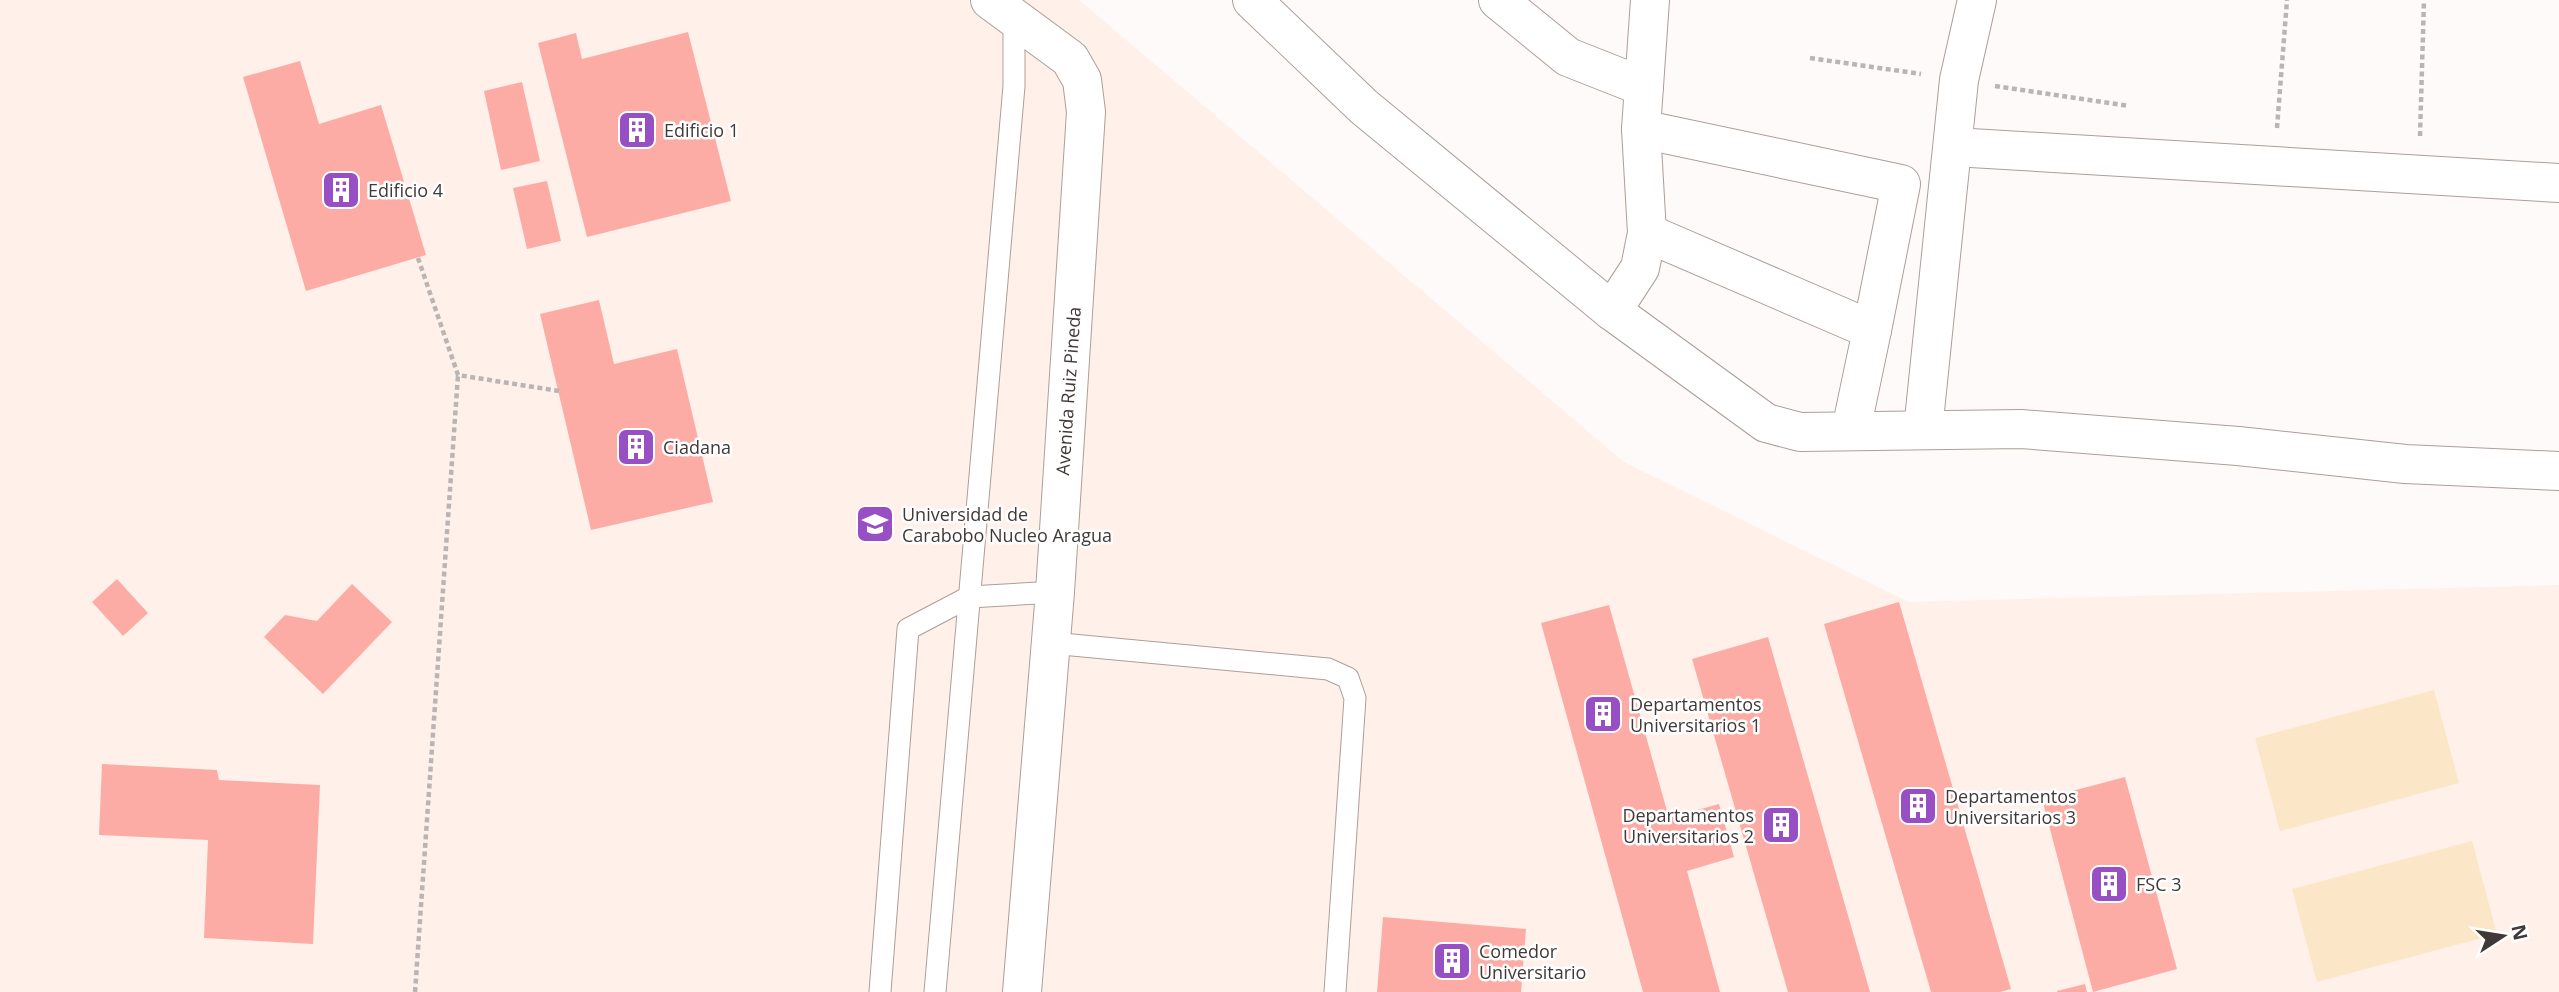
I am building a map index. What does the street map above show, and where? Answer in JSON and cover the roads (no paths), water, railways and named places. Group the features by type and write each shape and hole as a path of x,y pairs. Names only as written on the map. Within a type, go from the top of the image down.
{"street":[{"path":"1252,0 1364,107 1612,311 1766,423 1800,432 2021,429 2238,446 2405,464 2559,471"},
{"path":"1498,0 1568,57 1644,87"},
{"path":"1612,311 1640,268 1647,233 1642,129 1650,0"},
{"path":"1923,430 1959,80 1976,0"},
{"name":"Avenida Ruiz Pineda","path":"1002,10 1070,59 1082,80 1086,112 1055,592 1021,992"},
{"path":"1642,129 1901,184 1851,430"},
{"path":"1954,147 2559,183"},
{"path":"1647,233 1872,330"}],"lane":[{"path":"935,992 1014,86 1002,10"},
{"path":"880,992 908,629 969,597 1055,592"},
{"path":"1051,643 1328,668 1348,678 1355,698 1335,992"}],"place":[{"name":"Edificio 1","path":"637,130"},
{"name":"Edificio 4","path":"341,190"},
{"name":"Ciadana","path":"636,447"},
{"name":"Universidad de Carabobo Nucleo Aragua","path":"875,524"},
{"name":"Departamentos Universitarios 1","path":"1603,714"},
{"name":"Departamentos Universitarios 3","path":"1918,806"},
{"name":"Departamentos Universitarios 2","path":"1781,825"},
{"name":"FSC 3","path":"2109,884"},
{"name":"Comedor Universitario","path":"1452,961"}]}
